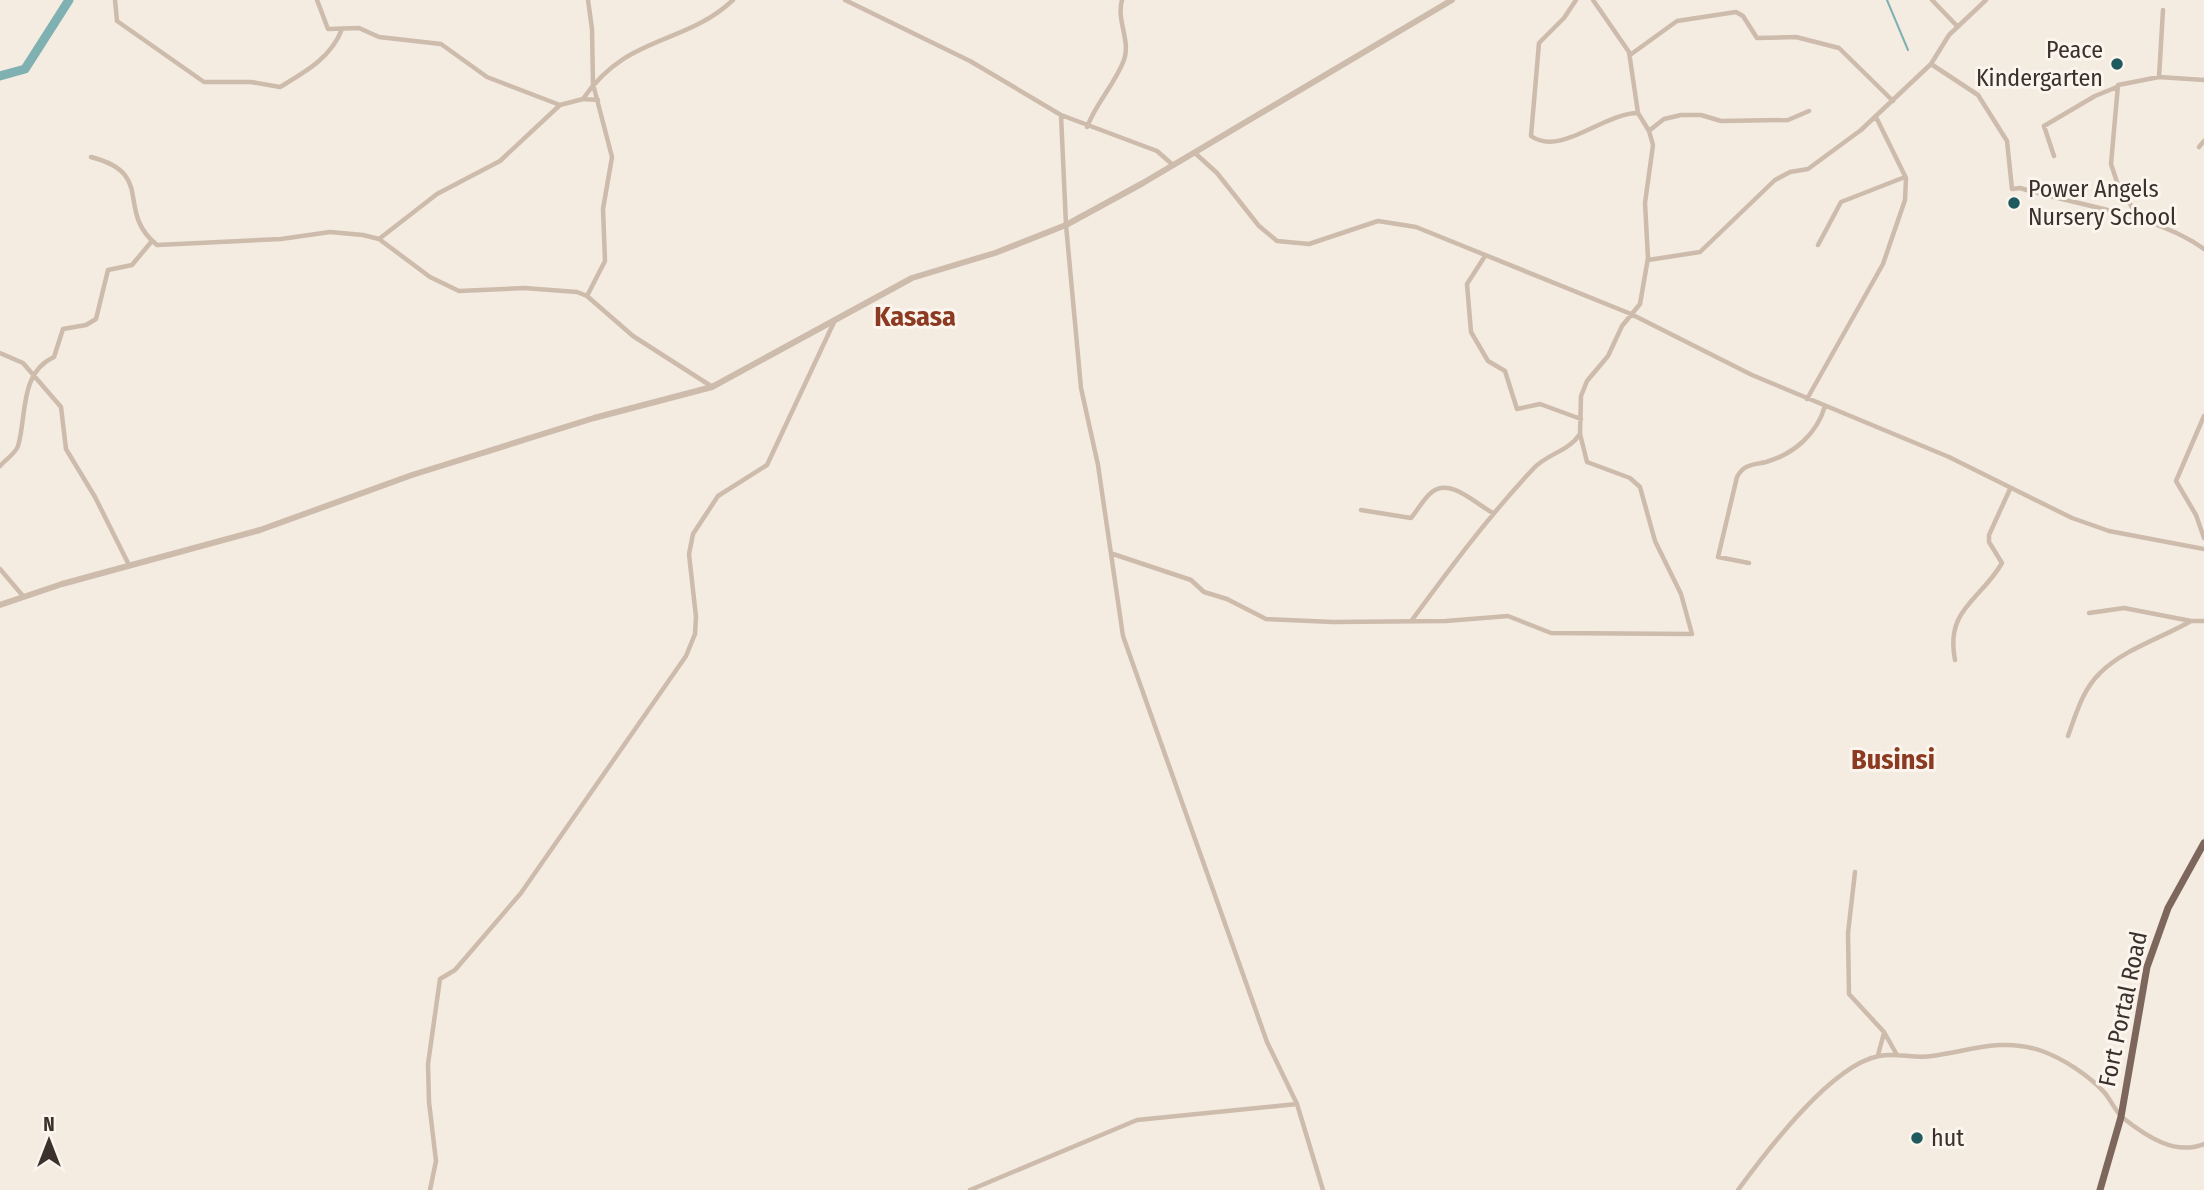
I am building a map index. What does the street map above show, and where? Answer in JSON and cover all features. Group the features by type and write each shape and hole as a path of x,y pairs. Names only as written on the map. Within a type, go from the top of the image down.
{"main road":[{"name":"Fort Portal Road","path":"2100,1190 2121,1117 2147,967 2168,908 2204,843"}],"street":[{"path":"115,0 117,21 125,29 156,47 204,82 251,82 281,87 325,55 337,43 342,29"},
{"path":"317,0 324,26 359,28 379,37 440,44 487,76 560,105"},
{"path":"587,296 604,261 602,222 612,157 593,84 593,29 588,0"},
{"path":"583,99 593,84 621,58 712,17 733,0"},
{"path":"845,0 970,61 1061,115 1087,127 1149,146 1164,155 1173,165"},
{"path":"1087,127 1093,110 1125,58 1120,13 1122,0"},
{"path":"0,605 129,565 260,530 412,475 594,418 712,387 912,278 995,254 1066,226 1452,0"},
{"path":"1576,0 1564,18 1539,43 1531,136 1543,143 1555,143 1621,114 1638,113"},
{"path":"1112,554 1191,580 1204,592 1227,599 1266,619 1412,621 1508,616 1530,627 1556,633 1692,634 1681,594 1655,541 1640,487 1630,478 1587,462 1580,434 1583,387 1608,356 1631,314 1640,304 1648,260 1645,203 1653,145 1649,131 1638,113 1630,55 1593,0"},
{"path":"1932,0 1957,26"},
{"path":"1648,260 1700,252 1775,180 1790,172 1808,169 1893,101 1931,64 1957,26 1986,0"},
{"path":"2159,77 2163,10"},
{"path":"1630,55 1677,21 1739,12 1757,38 1796,37 1839,48 1893,101"},
{"path":"1931,64 1965,85 1983,102 2007,141 2012,189 2020,188 2101,211 2138,216"},
{"path":"2054,156 2044,126 2124,81 2159,77 2204,80"},
{"path":"2118,86 2112,170 2138,216 2151,225 2184,236 2204,249"},
{"path":"379,239 437,194 500,162 560,105 583,99 598,100"},
{"path":"1649,131 1664,119 1681,115 1701,115 1721,121 1788,120 1809,111"},
{"path":"1061,115 1066,226 1081,388 1112,554 1123,636 1223,911 1267,1042 1297,1104 1323,1190"},
{"path":"1807,399 1849,330 1884,261 1905,200 1905,177 1875,117"},
{"path":"2199,147 2204,141"},
{"path":"1194,152 1217,173 1259,226 1277,241 1309,244 1378,221 1397,222 1505,261 1631,314 1718,355 1745,372 1949,457 2010,489 2091,525 2204,550"},
{"path":"91,157 114,163 124,171 130,180 133,207 152,241 163,246 281,239 330,232 379,239 430,277 459,291 569,289 587,296 633,336 712,387"},
{"path":"1818,245 1841,202 1905,177"},
{"path":"0,466 17,450 27,390 41,364 54,358 65,327 86,325 96,319 108,270 132,265 152,241"},
{"path":"1485,256 1467,284 1473,339 1488,361 1505,371 1517,409 1539,404 1581,419"},
{"path":"430,1190 436,1160 429,1102 428,1064 440,979 458,967 521,893 686,656 695,634 696,617 690,554 693,534 718,496 767,465 835,319"},
{"path":"0,353 23,363 61,407 66,449 129,565"},
{"path":"1749,563 1721,560 1717,554 1737,477 1745,467 1778,457 1799,445 1815,429 1825,406"},
{"path":"2204,416 2176,481 2196,515 2204,538"},
{"path":"1412,621 1465,545 1533,468 1563,451 1580,434"},
{"path":"1361,510 1411,519 1432,492 1443,487 1456,490 1493,513"},
{"path":"1955,660 1952,634 1962,609 2002,563 1989,535 2010,489"},
{"path":"0,569 23,596"},
{"path":"2089,612 2124,608 2204,621"},
{"path":"2068,736 2086,691 2099,673 2114,662 2191,621"},
{"path":"1854,872 1848,933 1849,994 1884,1032 1897,1055"},
{"path":"1878,1056 1884,1032"},
{"path":"1738,1190 1760,1157 1821,1092 1878,1056 1931,1056 1975,1046 2040,1050 2073,1067 2104,1092 2121,1117 2165,1145 2192,1149 2204,1144"},
{"path":"970,1190 1137,1120 1297,1104"}],"waterway":[{"path":"0,76 25,69 69,0"},
{"path":"1887,0 1908,50"}],"place":[{"name":"Peace Kindergarten","path":"2117,64"},
{"name":"Power Angels Nursery School","path":"2014,203"},
{"name":"hut","path":"1917,1138"}],"district":[{"name":"Kasasa","path":"915,316"},
{"name":"Businsi","path":"1893,759"}]}
